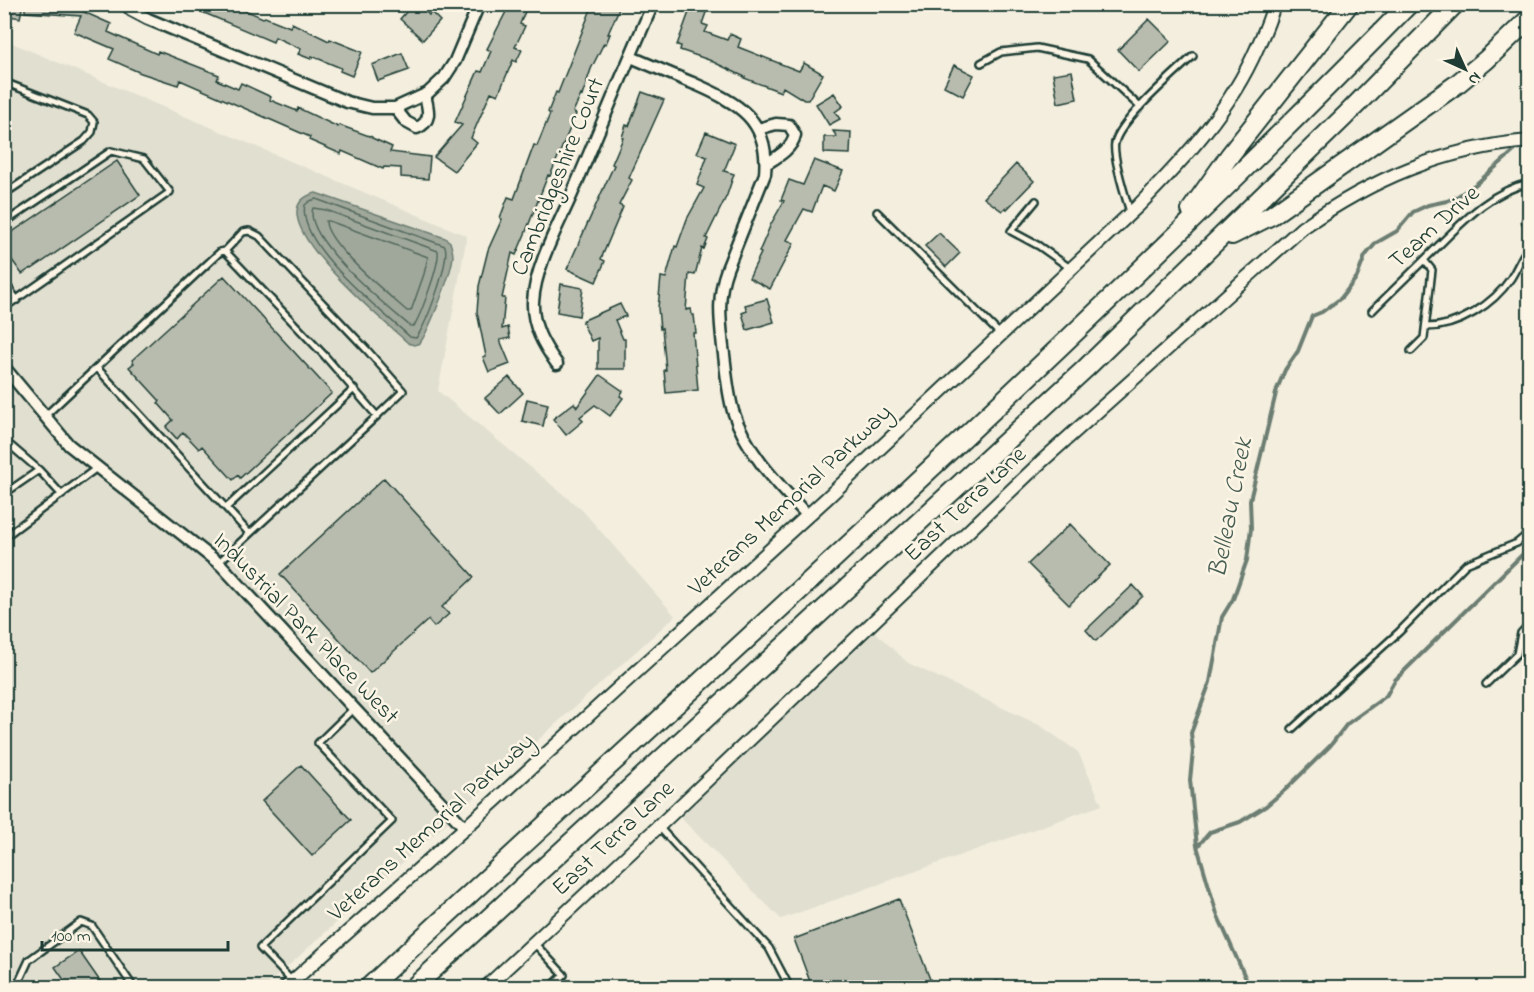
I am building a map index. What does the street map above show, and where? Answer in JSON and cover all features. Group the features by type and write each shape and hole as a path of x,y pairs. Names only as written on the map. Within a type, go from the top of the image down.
{"highway":[{"path":"1164,248 1230,155 1349,4"},
{"path":"368,987 863,530 1164,248 1409,4"},
{"path":"413,987 1077,377 1345,116 1455,4"},
{"path":"1215,244 1280,209 1457,84 1530,18"}],"street":[{"path":"126,4 131,10 148,19 347,102 372,108 395,108 425,95 444,78 455,61 479,4"},
{"name":"Cambridgeshire Court","path":"557,364 546,348 534,320 535,288 551,244 653,4"},
{"name":"Veterans Memorial Parkway","path":"288,984 465,828 808,516 1130,214 1185,158 1219,116 1248,70 1271,17 1274,4"},
{"path":"631,57 724,97 745,111 758,129 767,158 761,188 721,284 719,300 725,364 733,410 744,437 758,461 808,516"},
{"path":"395,108 406,122 417,128 425,124 429,117 425,95"},
{"path":"758,129 776,124 789,125 795,135 786,150 766,164"},
{"name":"East Terra Lane","path":"485,987 659,826 1042,461 1270,254 1302,228 1333,206 1397,172 1482,147 1530,141"},
{"name":"Industrial Park Place West","path":"4,368 69,445 218,563 465,828"}],"lane":[{"path":"981,63 1001,52 1037,48 1088,59 1140,106"},
{"path":"1130,214 1114,144 1130,117 1193,56"},
{"path":"4,82 88,115 94,122 92,132 84,141 4,194"},
{"path":"4,223 111,151 144,159 170,192 4,308"},
{"name":"Team Drive","path":"1372,311 1458,226 1488,202 1510,189 1530,183"},
{"path":"1036,201 1011,231 1039,246 1071,269"},
{"path":"877,212 1001,335"},
{"path":"45,416 220,252 225,251 243,232 253,232 313,292 403,391 218,563"},
{"path":"1425,327 1438,327 1477,312 1510,279 1530,245"},
{"path":"225,251 377,416"},
{"path":"1411,351 1424,338 1432,270 1424,260"},
{"path":"4,281 17,300"},
{"path":"97,368 249,533"},
{"path":"226,508 354,389"},
{"path":"4,440 39,470 62,495"},
{"path":"6,536 98,467"},
{"path":"4,494 39,470"},
{"path":"1292,729 1399,632 1466,564 1517,543 1530,532"},
{"path":"1486,684 1517,654 1521,633 1530,623"},
{"path":"288,984 260,948 392,821 318,743 354,708"},
{"path":"659,826 769,948 790,987"},
{"path":"16,987 29,960 81,922 92,926 134,987"},
{"path":"534,942 564,975 550,987"}],"shaded area":[{"path":"7,41 467,236 438,391 582,510 675,616 265,987 5,987 4,43"},
{"path":"875,632 908,663 1041,726 1078,752 1102,805 781,919 680,817"}],"water":[{"path":"316,193 445,238 450,242 453,256 449,275 435,313 420,343 414,345 408,343 376,315 329,268 310,243 298,221 299,204"}],"building":[{"path":"4,4 23,4 20,18 4,15"},
{"path":"25,4 66,4 111,24 108,32 157,54 158,51 219,75 217,80 238,89 241,83 271,97 270,100 297,111 298,108 338,127 339,125 372,137 392,147 390,152 430,157 428,179 401,177 401,168 384,167 383,169 342,151 341,154 309,140 310,137 180,80 178,85 141,73 109,59 114,49 74,32 81,16 25,12"},
{"path":"205,4 242,4 240,8 263,18 290,27 292,23 329,41 330,39 362,52 352,76 340,71 341,68 312,56 311,59 298,54 301,49 275,37 273,42 202,12"},
{"path":"413,4 418,4 429,15 431,12 440,21 423,40 400,19"},
{"path":"510,4 528,4 520,24 525,26 515,47 522,50 516,62 513,60 498,95 491,92 471,138 477,143 454,171 434,157 462,125 455,122 478,71 482,72 491,51 487,49"},
{"path":"593,4 621,4 606,44 604,43 591,69 582,96 573,112 576,114 550,176 548,175 516,255 512,253 502,298 505,298 502,329 508,327 510,338 500,340 510,364 489,372 483,357 486,356 477,312 479,286 488,250 502,219 500,218 508,197 514,199 534,145 537,146 550,114 548,112 556,92 558,93"},
{"path":"692,4 709,4 702,24 708,26 705,32 727,40 730,34 741,39 738,47 799,71 804,63 823,74 808,100 804,100 783,87 781,92 744,78 709,60 680,50 681,46 677,45"},
{"path":"1149,19 1171,41 1139,72 1118,50"},
{"path":"402,53 409,70 378,81 372,65"},
{"path":"954,65 974,75 963,96 944,86"},
{"path":"1072,71 1077,99 1058,103 1053,74"},
{"path":"642,92 664,100 629,178 632,180 619,205 623,207 601,259 605,261 596,282 567,269 614,165 612,164 626,125 629,126"},
{"path":"834,93 843,106 835,112 840,119 829,125 816,104"},
{"path":"833,131 851,132 850,154 824,153 824,137 837,137"},
{"path":"706,132 735,144 724,171 734,174 727,195 706,238 708,239 704,249 702,248 695,275 689,274 686,310 691,309 694,315 696,333 693,333 698,390 666,393 664,370 666,370 658,308 661,277 666,278 675,246 677,247 687,219 704,188 697,185 707,157 697,153"},
{"path":"814,160 843,171 834,191 822,186 812,212 804,209 787,240 794,243 770,289 749,278 771,224 784,201 781,200 789,180 803,185"},
{"path":"117,161 140,195 22,274 4,249 4,242 10,238 8,235"},
{"path":"1016,164 1034,181 1007,209 1002,211 984,198"},
{"path":"939,233 960,253 946,267 925,246"},
{"path":"224,276 332,393 240,478 238,475 233,480 202,446 199,449 183,432 177,439 166,427 173,420 158,403 160,401 129,367 134,363 132,360"},
{"path":"561,284 583,288 579,316 557,312"},
{"path":"767,299 774,322 747,330 742,313 747,311 745,305"},
{"path":"620,304 626,316 615,320 625,339 625,369 598,369 598,338 591,341 582,321"},
{"path":"600,375 623,391 620,396 623,398 610,416 595,405 580,417 583,421 566,435 553,419 574,403 577,407"},
{"path":"509,377 523,393 500,414 485,398"},
{"path":"527,399 548,404 543,426 522,421"},
{"path":"384,478 474,577 442,607 449,614 434,627 428,620 370,673 280,574"},
{"path":"1070,524 1110,565 1069,605 1028,564"},
{"path":"1133,585 1143,596 1096,641 1086,630"},
{"path":"301,765 351,820 312,856 262,801"},
{"path":"899,899 933,987 812,987 794,939"},
{"path":"79,951 104,987 69,987 55,967"}],"waterway":[{"name":"Belleau Creek","path":"1250,988 1217,914 1197,846 1190,780 1193,751 1191,733 1210,682 1222,617 1233,599 1247,560 1251,528 1250,500 1277,389 1285,370 1298,351 1312,316 1322,312 1341,298 1357,277 1365,256 1376,243 1397,231 1413,212 1428,205 1447,201 1476,184 1521,145"},
{"path":"1198,846 1210,832 1240,822 1266,806 1286,789 1330,746 1347,724 1386,696 1395,680 1530,547"}]}
